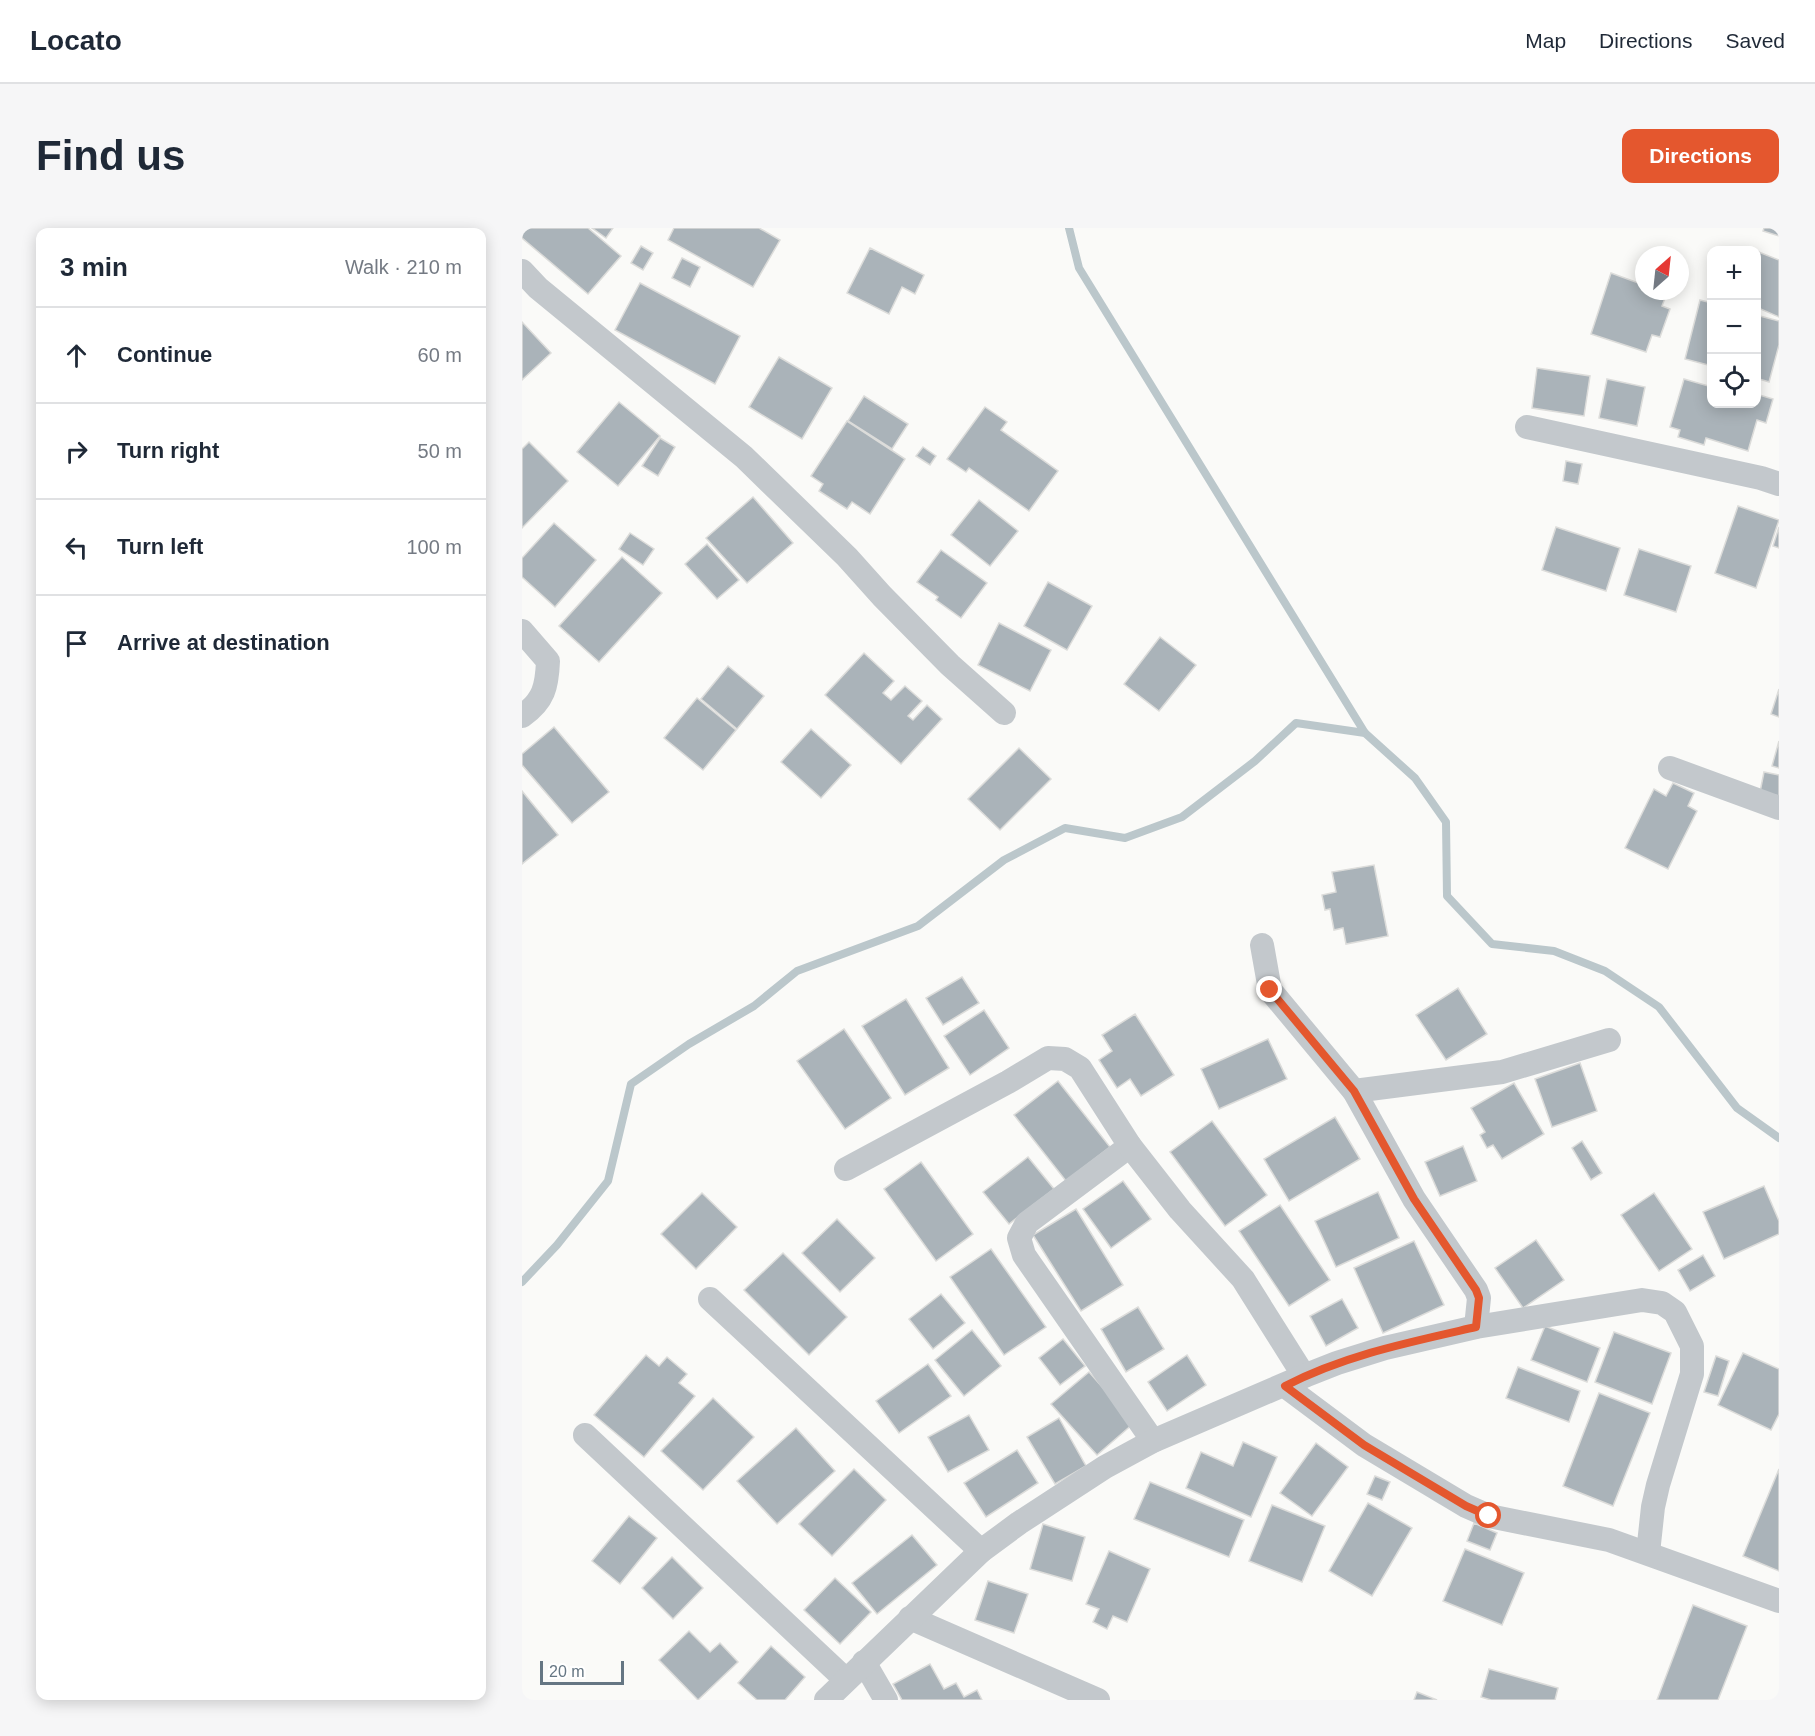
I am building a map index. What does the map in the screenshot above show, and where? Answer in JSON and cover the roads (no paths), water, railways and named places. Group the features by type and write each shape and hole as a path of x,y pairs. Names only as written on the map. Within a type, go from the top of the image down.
{"street":[{"path":"522,271 538,288 744,457 847,557 950,665 1004,713"},
{"path":"1527,427 1761,478 1779,484"},
{"path":"522,631 548,661 547,685 533,709 522,716"},
{"path":"1670,768 1779,808"},
{"path":"1262,945 1270,990 1354,1091 1414,1199 1476,1290 1479,1298 1476,1327"},
{"path":"1354,1091 1502,1072 1609,1040"},
{"path":"846,1169 1008,1083 1048,1058 1065,1059 1080,1068 1130,1146 1180,1210 1243,1279 1295,1381 1364,1445 1466,1506 1489,1516 1609,1540 1779,1601"},
{"path":"1130,1146 1027,1223 1019,1238 1024,1256 1153,1442"},
{"path":"710,1299 981,1551"},
{"path":"826,1700 981,1551 1076,1486 1153,1442 1337,1363 1385,1348 1476,1327 1642,1300 1662,1303 1675,1312 1692,1346 1692,1374 1658,1485 1648,1553"},
{"path":"585,1435 846,1680"},
{"path":"910,1618 1098,1700"},
{"path":"864,1662 886,1700"}],"waterway":[{"path":"1069,228 1079,268 1365,733"},
{"path":"522,1282 557,1245 608,1181 631,1084 689,1044 754,1006 797,971 918,926 1004,860 1065,828 1125,838 1182,817 1255,761 1296,723 1365,733 1415,778 1446,822 1447,896 1492,944 1554,951 1605,971 1659,1007 1737,1108 1779,1138"}]}
